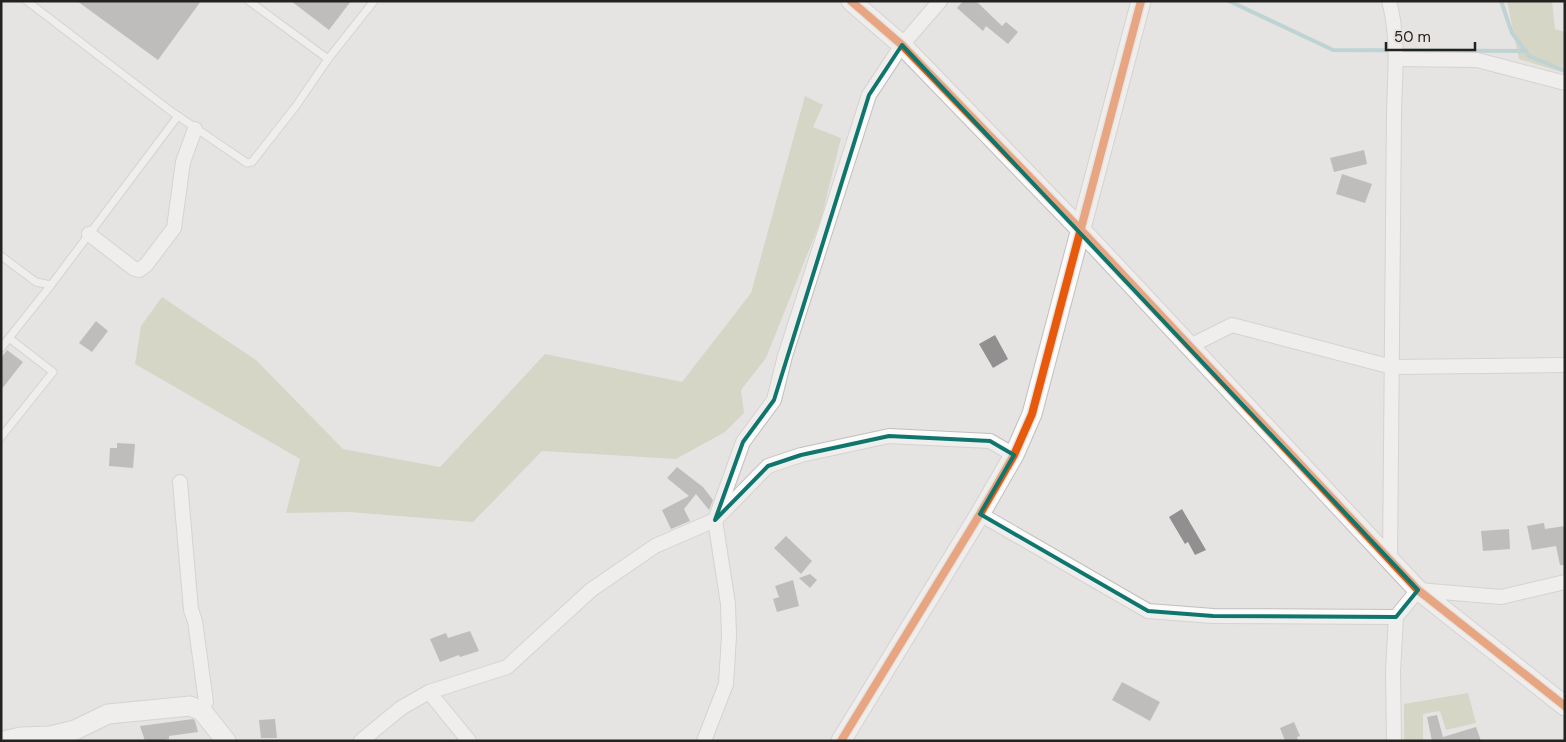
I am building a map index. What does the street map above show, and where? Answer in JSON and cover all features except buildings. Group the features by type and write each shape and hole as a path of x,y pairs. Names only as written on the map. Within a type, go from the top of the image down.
{"street":[{"path":"851,1 902,45 1081,230 1418,590 1565,706"},
{"path":"704,741 726,684 729,636 728,604 715,520 743,442 774,400 785,356 869,95 902,45 940,1"},
{"path":"841,741 980,514 1014,455 1032,414 1141,1"},
{"path":"1389,1 1395,21 1396,59 1390,562"},
{"path":"1396,59 1477,60 1565,83"},
{"path":"89,234 133,268 139,270 146,265 174,228 183,162 195,129"},
{"path":"1190,346 1232,325 1392,367 1565,364"},
{"path":"361,741 401,708 429,692 507,667 591,590 655,546 715,520 768,466 801,455 889,436 990,441 1014,455"},
{"path":"180,482 191,610 195,622 206,702 202,711"},
{"path":"980,514 1148,611 1213,616 1396,617"},
{"path":"1418,590 1501,597 1565,582"},
{"path":"1394,741 1393,671 1396,617 1418,590"},
{"path":"429,692 469,741"},
{"path":"3,741 21,737 51,738 75,730 108,714 190,706 202,711 226,741"}],"lane":[{"path":"27,1 195,129 238,158 252,162 285,120 328,59 374,1"},
{"path":"249,1 328,59"},
{"path":"1,348 51,286 178,116"},
{"path":"1,256 36,282 43,286 51,286"},
{"path":"1,437 53,372 9,338"}],"highlighted area":[{"path":"902,45 1418,590 1396,617 1213,616 1148,611 980,514 1014,455 990,441 889,436 801,455 768,466 715,520 743,442 774,400 869,95"}],"green space":[{"path":"1507,1 1552,1 1555,29 1565,32 1565,73 1519,59"},
{"path":"805,96 823,105 813,127 841,138 821,220 766,358 741,390 744,413 725,432 676,459 542,451 473,522 349,512 286,513 300,459 135,364 141,326 162,297 256,360 343,449 440,467 545,354 682,382 751,293"},
{"path":"1468,693 1476,723 1446,730 1440,711 1423,714 1423,741 1404,741 1404,704"}],"waterway":[{"path":"1229,1 1333,50 1526,51"},
{"path":"1501,1 1512,33 1529,56 1565,71"}],"cycle path":[{"path":"851,1 902,45 1081,230 1418,590 1565,706"},
{"path":"841,741 980,514 1014,455 1032,414 1141,1"}]}
